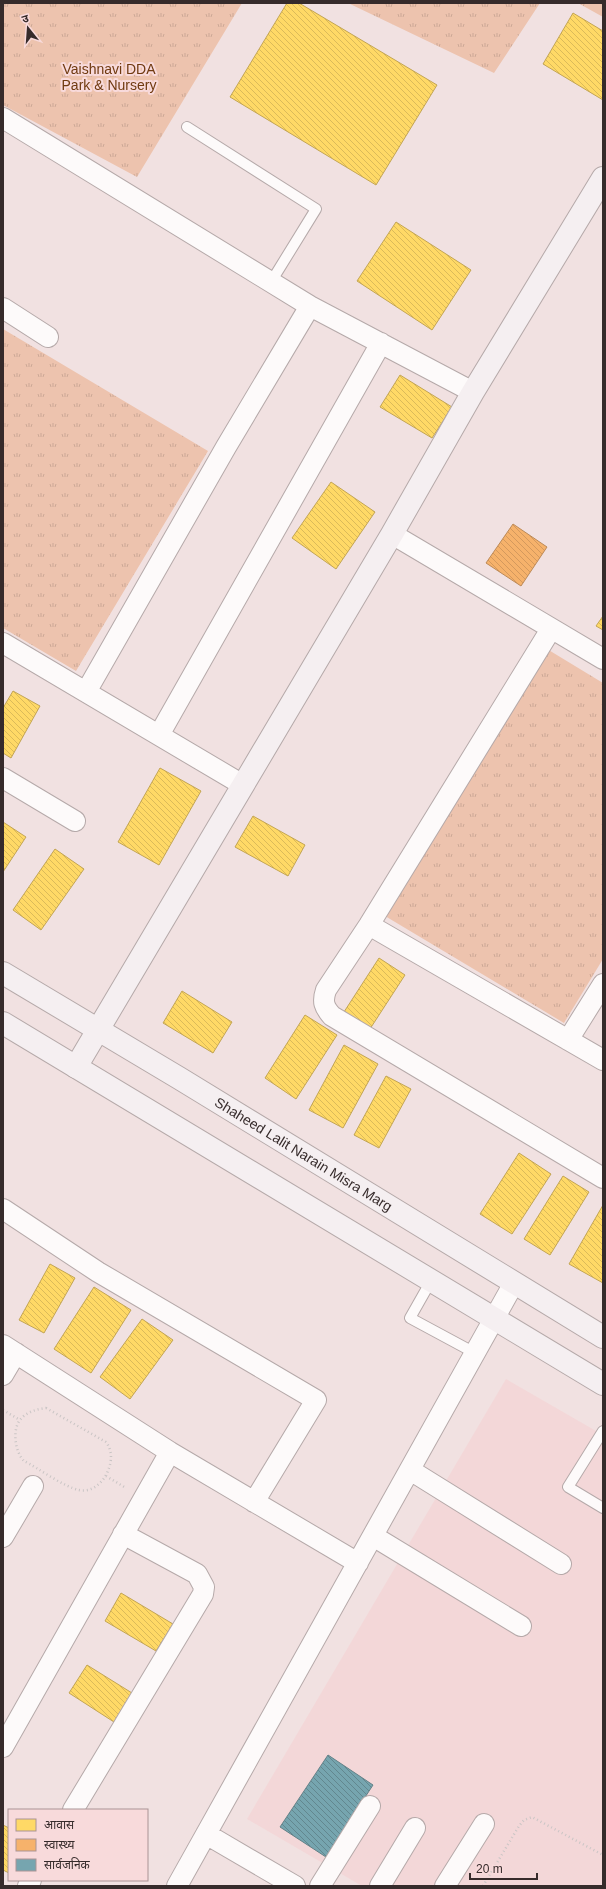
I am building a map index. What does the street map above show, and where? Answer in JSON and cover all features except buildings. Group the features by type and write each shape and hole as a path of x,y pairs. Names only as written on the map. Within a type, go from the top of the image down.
{"street":[{"path":"3,118 310,306 473,392"},
{"path":"76,1067 392,534 473,392 603,178"},
{"path":"86,692 226,447 310,306"},
{"path":"3,308 48,337"},
{"path":"159,735 381,343"},
{"path":"392,534 603,659"},
{"path":"551,629 369,925 326,990 323,999 325,1008 332,1016 603,1178"},
{"path":"3,643 243,785"},
{"path":"3,778 74,821"},
{"path":"369,925 603,1060"},
{"name":"Shaheed Lalit Narain Misra Marg","path":"3,973 603,1337"},
{"path":"568,1040 603,984"},
{"path":"3,1023 603,1384"},
{"path":"3,1209 98,1272 316,1400 254,1502"},
{"path":"177,1886 514,1283"},
{"path":"3,1375 10,1349 170,1452 358,1563"},
{"path":"3,1747 170,1452"},
{"path":"410,1470 561,1564"},
{"path":"5,1529 33,1486"},
{"path":"75,1809 203,1594 204,1587 197,1574 124,1534"},
{"path":"373,1536 521,1626"},
{"path":"320,1886 370,1806"},
{"path":"445,1886 484,1824"},
{"path":"380,1886 415,1828"},
{"path":"206,1834 295,1886"}],"lane":[{"path":"187,127 316,209 271,282"},
{"path":"431,1281 410,1318 475,1353"},
{"path":"603,1431 568,1487 603,1508"}],"path":[{"path":"46,1408 106,1442 111,1451 109,1468 106,1476 101,1483 94,1487 87,1490 80,1490 24,1461 18,1456 16,1443 16,1433 20,1420 33,1410 46,1408"},
{"path":"3,1410 20,1420"},
{"path":"483,1886 519,1826 524,1820 532,1817 603,1855"}],"shaded area":[{"path":"506,1379 603,1435 603,1886 362,1886 247,1819"}],"green space":[{"name":"Vaishnavi DDA Park & Nursery","path":"3,3 242,3 137,177 3,105"},
{"path":"348,3 540,3 494,73"},
{"path":"578,3 603,3 603,17"},
{"path":"3,329 208,451 76,671 3,628"},
{"path":"547,649 603,683 603,959 564,1023 385,916"}]}
